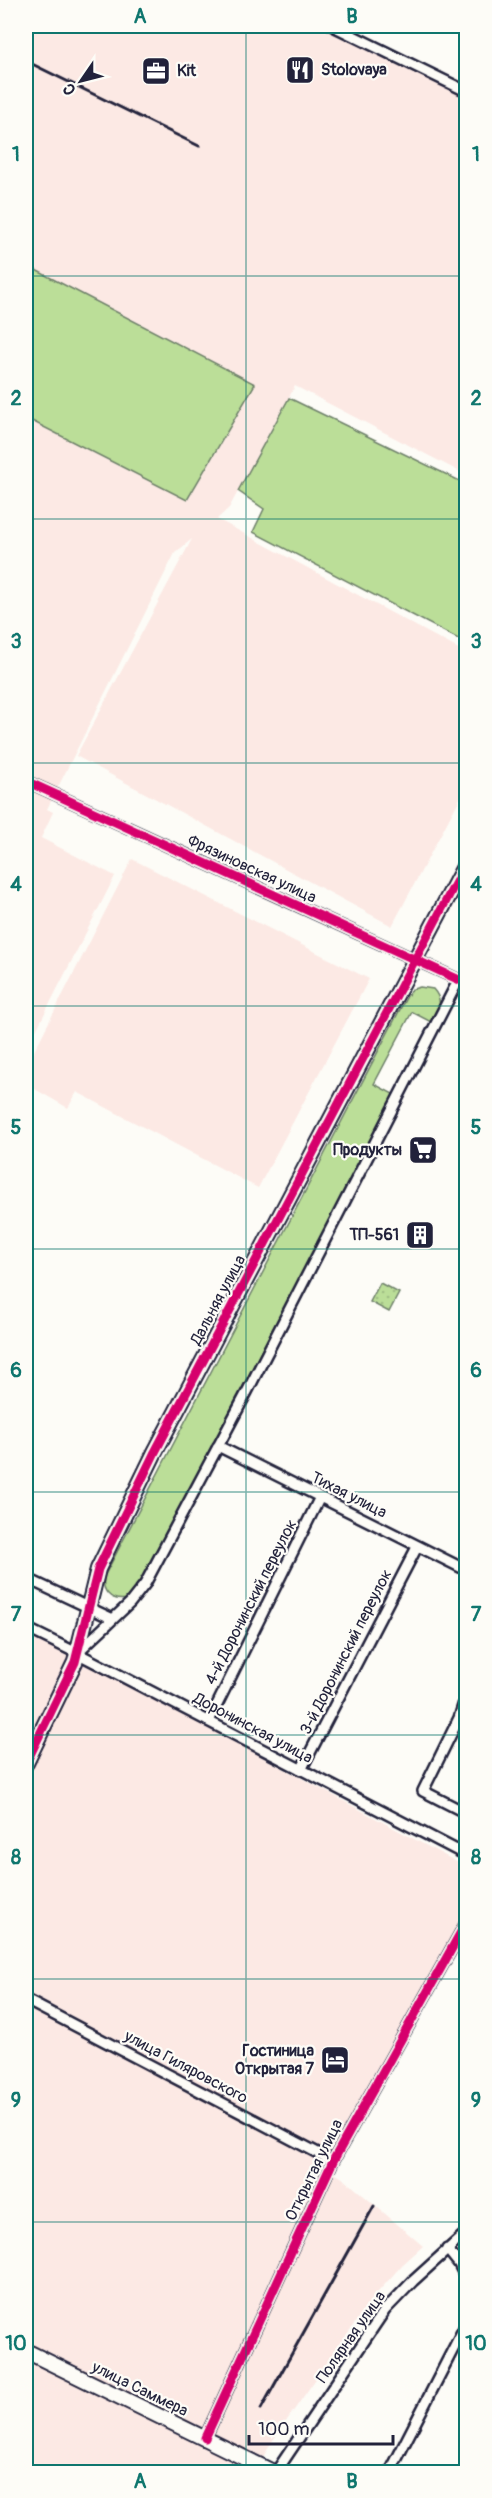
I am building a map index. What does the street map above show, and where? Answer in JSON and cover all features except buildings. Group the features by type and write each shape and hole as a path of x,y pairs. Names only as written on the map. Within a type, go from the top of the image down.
{"street":[{"path":"333,26 466,91"},
{"name":"Фрязиновская улица","path":"26,781 463,981"},
{"name":"Дальняя улица","path":"26,1763 77,1653 98,1569 155,1452 466,862"},
{"name":"Дальняя улица","path":"77,1653 137,1596 145,1584 463,981"},
{"name":"Тихая улица","path":"218,1446 466,1570"},
{"name":"4-й Доронинский переулок","path":"209,1721 320,1497"},
{"name":"3-й Доронинский переулок","path":"301,1770 417,1547"},
{"path":"26,1578 113,1619"},
{"name":"Доронинская улица","path":"26,1628 466,1855"},
{"path":"466,1696 459,1718 423,1791 466,1813"},
{"name":"Открытая улица","path":"205,2438 333,2161 466,1923"},
{"name":"улица Гиляровского","path":"26,2000 333,2161"},
{"name":"Полярная улица","path":"274,2472 385,2310 412,2280 466,2233"},
{"path":"447,2249 459,2264 466,2278"},
{"path":"390,2472 466,2324"},
{"name":"улица Саммера","path":"26,2350 274,2472"}],"shaded area":[{"path":"26,26 319,26 466,98 466,475 295,386 229,508 217,519 466,653 466,787 392,926 76,756 192,539 175,553 47,809 53,812 41,838 115,876 26,1050"},
{"path":"132,859 369,979 258,1188 77,1092 68,1108 26,1084 26,1067"},
{"path":"26,1634 101,1670 466,1867 466,1913 323,2166 344,2179 423,2246 402,2265 371,2300 271,2443 255,2472 26,2472"}],"green space":[{"path":"26,265 255,384 187,500 26,418"},
{"path":"289,398 466,484 466,643 253,532 264,509 238,491"},
{"path":"420,987 433,989 438,998 439,1010 433,1023 412,1012 374,1084 395,1095 136,1591 127,1599 111,1597 105,1590 105,1575 407,996 413,989"},
{"path":"380,1283 399,1293 389,1312 370,1302"}],"railway":[{"path":"26,27 30,30"},
{"path":"26,61 199,146"},
{"path":"261,2409 374,2206"}],"cycle path":[{"path":"26,781 466,983"},
{"path":"26,1763 75,1662 98,1569 155,1452 466,863"},
{"path":"205,2438 333,2161 466,1923"}],"place":[{"name":"Stolovaya","path":"300,70"},
{"name":"Kit","path":"156,71"},
{"name":"Продукты","path":"423,1150"},
{"name":"ТП-561","path":"420,1235"},
{"name":"Гостиница Открытая 7","path":"335,2060"}]}
